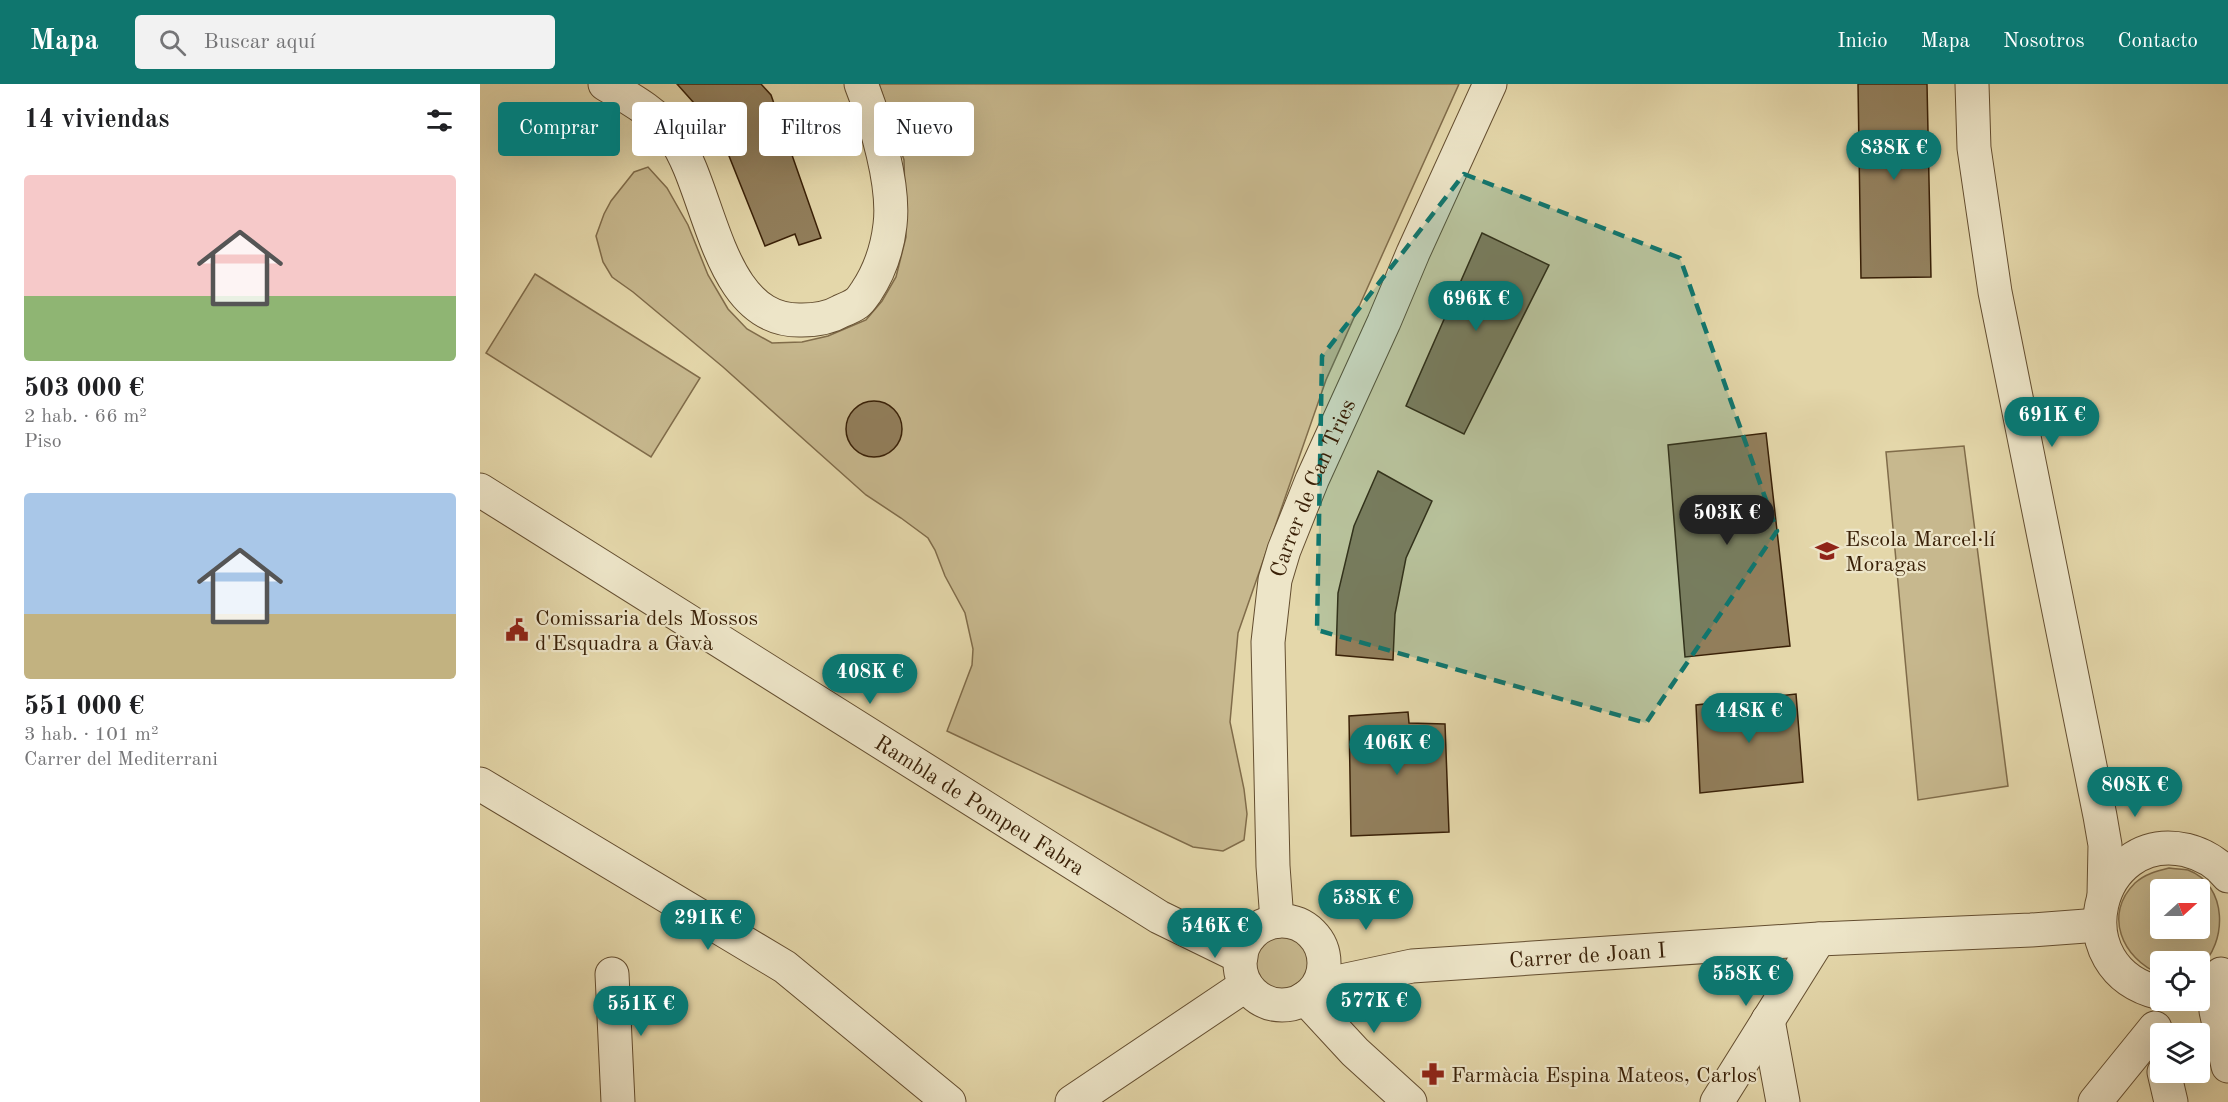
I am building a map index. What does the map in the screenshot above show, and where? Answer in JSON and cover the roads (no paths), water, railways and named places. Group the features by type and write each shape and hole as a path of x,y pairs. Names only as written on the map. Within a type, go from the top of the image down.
{"street":[{"path":"605,84 646,109 672,134 689,163 721,251 735,279 748,297 765,313 788,321 831,317 858,302 875,279 883,262 891,216 885,163 861,84"},
{"name":"Carrer de Can Tries","path":"1277,921 1273,866 1268,642 1275,580 1284,550 1312,480 1384,322 1417,242 1491,84"},
{"path":"1972,84 1974,148 1995,292 2105,845 2101,910 2103,945 2113,964 2128,979 2150,990"},
{"name":"Rambla de Pompeu Fabra","path":"480,490 1244,971"},
{"path":"480,784 785,967 949,1102"},
{"path":"2100,816 2120,841 2149,852"},
{"path":"2101,910 2120,870 2131,861 2149,852 2169,849 2189,851 2208,859 2228,876"},
{"name":"Carrer de Joan I","path":"1312,992 1398,968 1819,939 2031,930 2101,910"},
{"path":"1277,921 1293,922 1308,929 1320,944 1324,960 1323,974 1312,992 1290,1005 1279,1005 1262,1000 1244,971 1250,936 1260,927 1277,921"},
{"path":"1718,1102 1819,939"},
{"name":"Carrer de Joan I","path":"1320,944 1398,968"},
{"path":"1072,1102 1244,971"},
{"path":"612,974 618,1102"},
{"path":"2216,976 2216,1011 2228,1066"},
{"path":"1312,992 1355,1052 1410,1102"},
{"path":"1768,1020 1783,1102"},
{"path":"2096,1102 2150,1050"},
{"path":"2167,1083 2171,1102"}],"place":[{"name":"Escola Marcel·lí Moragas","path":"1827,551"},
{"name":"Comissaria dels Mossos d'Esquadra a Gavà","path":"517,630"},
{"name":"Farmàcia Espina Mateos, Carlos","path":"1433,1074"}]}
